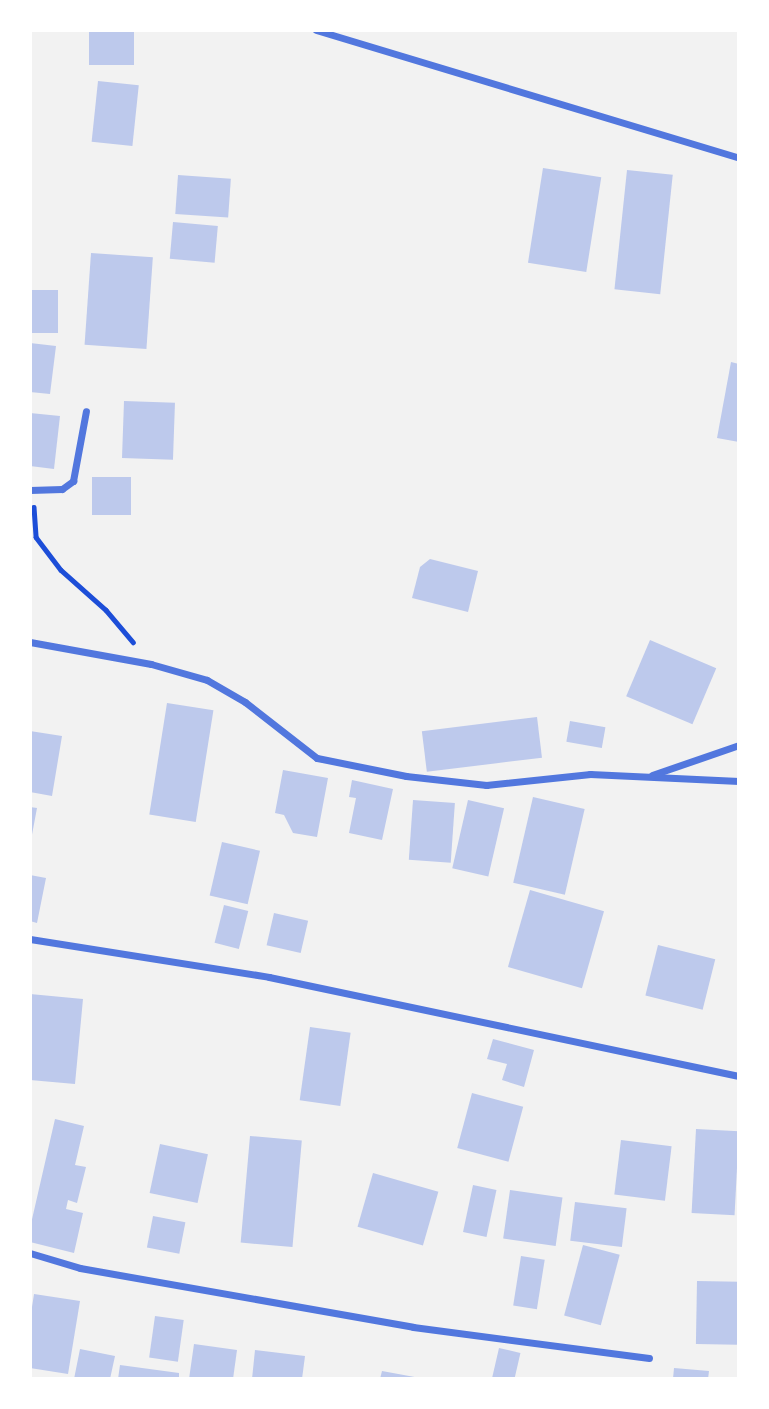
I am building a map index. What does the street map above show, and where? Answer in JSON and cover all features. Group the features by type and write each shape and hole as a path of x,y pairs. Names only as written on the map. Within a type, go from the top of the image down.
{"street":[{"path":"316,30 739,158"},
{"path":"31,490 62,489 73,481 86,411"},
{"path":"30,642 151,664 207,680 245,702 317,758 406,776 486,785 590,774 739,781"},
{"path":"648,777 739,745"},
{"path":"30,939 185,961 269,977 739,1076"},
{"path":"30,1253 80,1268 413,1327 649,1359"}],"path":[{"path":"31,490 36,537 61,570 106,610 151,664"}],"building":[{"path":"89,30 134,30 134,65 89,65"},
{"path":"98,81 139,85 132,146 92,142"},
{"path":"543,168 601,177 586,272 528,263"},
{"path":"627,170 673,175 660,294 614,289"},
{"path":"178,175 231,179 228,218 175,214"},
{"path":"173,222 218,226 215,263 170,259"},
{"path":"91,253 153,257 146,349 85,345"},
{"path":"30,290 58,290 58,333 30,333"},
{"path":"30,343 56,346 50,394 30,392"},
{"path":"731,362 739,364 739,442 717,438"},
{"path":"124,401 175,403 173,460 122,458"},
{"path":"30,413 60,416 54,469 30,466"},
{"path":"92,477 131,477 131,515 92,515"},
{"path":"430,559 478,571 468,612 412,598 420,567"},
{"path":"650,640 716,668 692,724 626,696"},
{"path":"167,703 213,710 196,822 149,815"},
{"path":"537,717 542,758 427,772 422,731"},
{"path":"570,721 605,727 602,748 566,742"},
{"path":"30,731 62,736 52,796 30,792"},
{"path":"283,770 328,778 317,837 293,833 284,815 275,813"},
{"path":"352,780 393,789 382,840 349,833 356,798 349,797"},
{"path":"533,797 585,809 565,895 513,883"},
{"path":"413,800 455,803 451,863 409,860"},
{"path":"468,800 504,808 488,877 452,868"},
{"path":"30,807 37,808 31,840 30,840"},
{"path":"222,842 260,851 248,904 210,896"},
{"path":"30,875 46,878 37,923 30,921"},
{"path":"530,890 604,911 582,988 508,967"},
{"path":"224,905 248,911 239,949 215,943"},
{"path":"274,913 308,921 301,953 267,945"},
{"path":"658,945 715,959 703,1010 645,995"},
{"path":"30,994 83,999 75,1084 30,1080"},
{"path":"310,1027 351,1033 340,1106 300,1100"},
{"path":"493,1039 534,1050 524,1087 502,1080 507,1064 487,1059"},
{"path":"472,1093 523,1107 508,1162 457,1148"},
{"path":"55,1119 84,1126 75,1165 86,1167 77,1203 68,1200 66,1209 83,1213 74,1253 30,1242 30,1228"},
{"path":"696,1129 739,1131 735,1215 692,1213"},
{"path":"250,1136 302,1141 292,1247 241,1243"},
{"path":"621,1140 672,1146 665,1201 614,1195"},
{"path":"160,1144 208,1154 198,1203 150,1193"},
{"path":"373,1173 438,1192 423,1246 358,1227"},
{"path":"473,1185 496,1190 486,1237 463,1232"},
{"path":"510,1190 562,1197 556,1246 503,1239"},
{"path":"575,1202 627,1208 622,1247 570,1241"},
{"path":"153,1216 185,1222 179,1254 147,1247"},
{"path":"583,1245 620,1255 601,1325 564,1316"},
{"path":"521,1256 545,1260 537,1309 513,1305"},
{"path":"697,1281 739,1282 738,1345 696,1344"},
{"path":"34,1294 80,1301 68,1374 30,1368 30,1320"},
{"path":"155,1316 184,1320 178,1362 149,1358"},
{"path":"194,1344 237,1350 233,1379 189,1379"},
{"path":"499,1348 520,1353 514,1379 492,1378"},
{"path":"80,1349 115,1356 110,1379 74,1379"},
{"path":"255,1350 305,1356 302,1379 252,1379"},
{"path":"120,1365 179,1373 179,1379 118,1379"},
{"path":"674,1368 709,1371 708,1379 673,1379"},
{"path":"382,1371 420,1378 420,1379 380,1379"}]}
